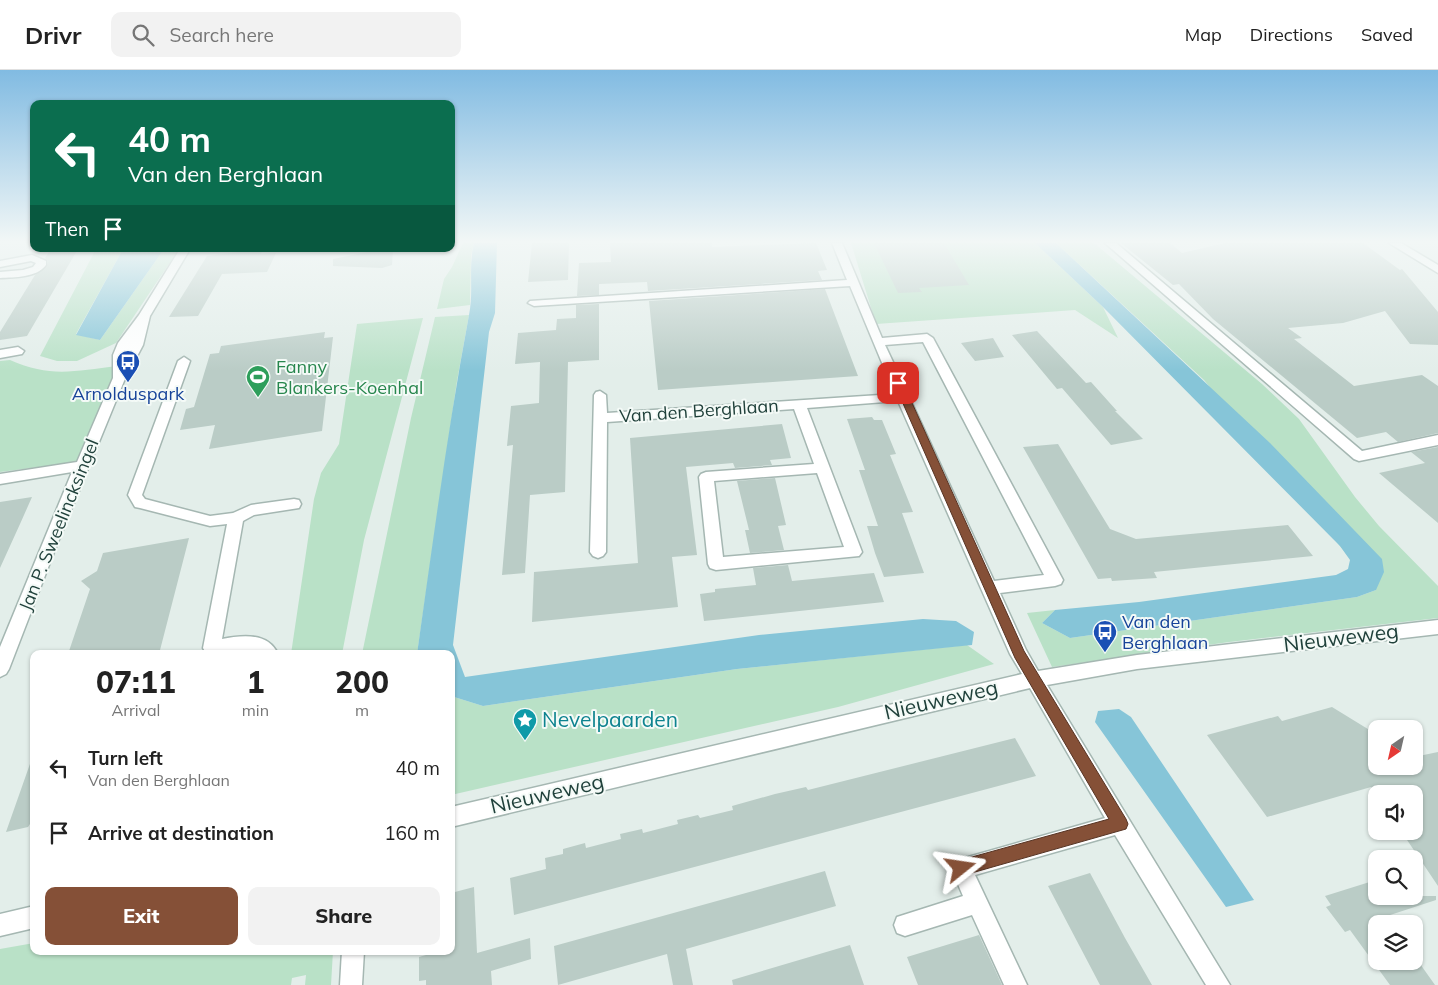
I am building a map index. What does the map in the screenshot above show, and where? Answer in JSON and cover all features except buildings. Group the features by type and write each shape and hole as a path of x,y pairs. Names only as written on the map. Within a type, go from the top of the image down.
{"street":[{"name":"Jan P. Sweelincksingel","path":"0,669 5,646 118,381 137,345 144,316 162,286"},
{"path":"534,304 812,286"},
{"path":"854,286 1019,654 1219,985"},
{"path":"1160,286 1359,456 1438,440"},
{"path":"878,342 927,338 1055,580 989,588"},
{"path":"0,354 18,351"},
{"path":"184,360 134,495 140,503 210,521 236,518 251,510 294,504"},
{"name":"Van den Berghlaan","path":"598,552 600,395"},
{"name":"Van den Berghlaan","path":"600,418 905,397"},
{"name":"Van den Berghlaan","path":"799,405 854,552 716,564 706,477 822,468"},
{"path":"0,479 82,466"},
{"path":"236,518 212,648 252,642 261,645 266,650"},
{"name":"Nieuweweg","path":"455,816 1035,679 1137,662 1438,627"},
{"path":"1016,985 961,868 1120,824"},
{"path":"904,925 977,903"},
{"path":"0,925 30,918"},
{"path":"351,985 353,955"}],"green space":[{"path":"77,286 103,286 76,334 100,340 138,286 154,286 116,343 77,361 57,361 40,356"},
{"path":"442,286 470,286 470,305 437,309"},
{"path":"864,286 1080,286 1103,307 1118,338 1075,310 876,324"},
{"path":"1102,286 1145,286 1262,384 1299,419 1355,497 1379,526 1438,586 1438,618 1229,642 1052,667 1027,613 1055,610 1042,623 1070,638 1357,597 1376,590 1204,380"},
{"path":"469,315 457,381 418,650 363,650 411,418 435,317"},
{"path":"423,318 364,540 343,650 292,650 314,499 321,473 339,444 357,324"},
{"path":"10,360 24,366 63,372 117,366 78,462 0,472 0,361"},
{"path":"967,645 994,664 838,707 455,794 455,697 483,706 737,669"},
{"path":"30,944 30,955 333,955 331,985 305,985 306,975 292,978 291,985 0,985 0,949"}],"water":[{"path":"103,286 138,286 100,340 76,335"},
{"path":"471,286 496,286 495,313 489,332 453,645 455,650 418,650 454,399 471,297"},
{"path":"1080,286 1102,286 1270,443 1382,559 1384,572 1376,590 1357,597 1070,638 1042,623 1055,610 1139,602 1336,575 1348,569 1350,560 1340,546"},
{"path":"923,619 956,621 974,632 972,645 737,669 483,706 455,697 455,650 465,677 759,635"},
{"path":"1119,709 1131,717 1254,900 1226,907 1095,722 1098,711"}],"place":[{"name":"Arnolduspark","path":"128,383"},
{"name":"Fanny Blankers-Koenhal","path":"258,398"},
{"name":"Van den Berghlaan","path":"1105,653"},
{"name":"Nevelpaarden","path":"525,741"}],"route":[{"path":"898,383 1019,654 1120,824 961,868"}]}
